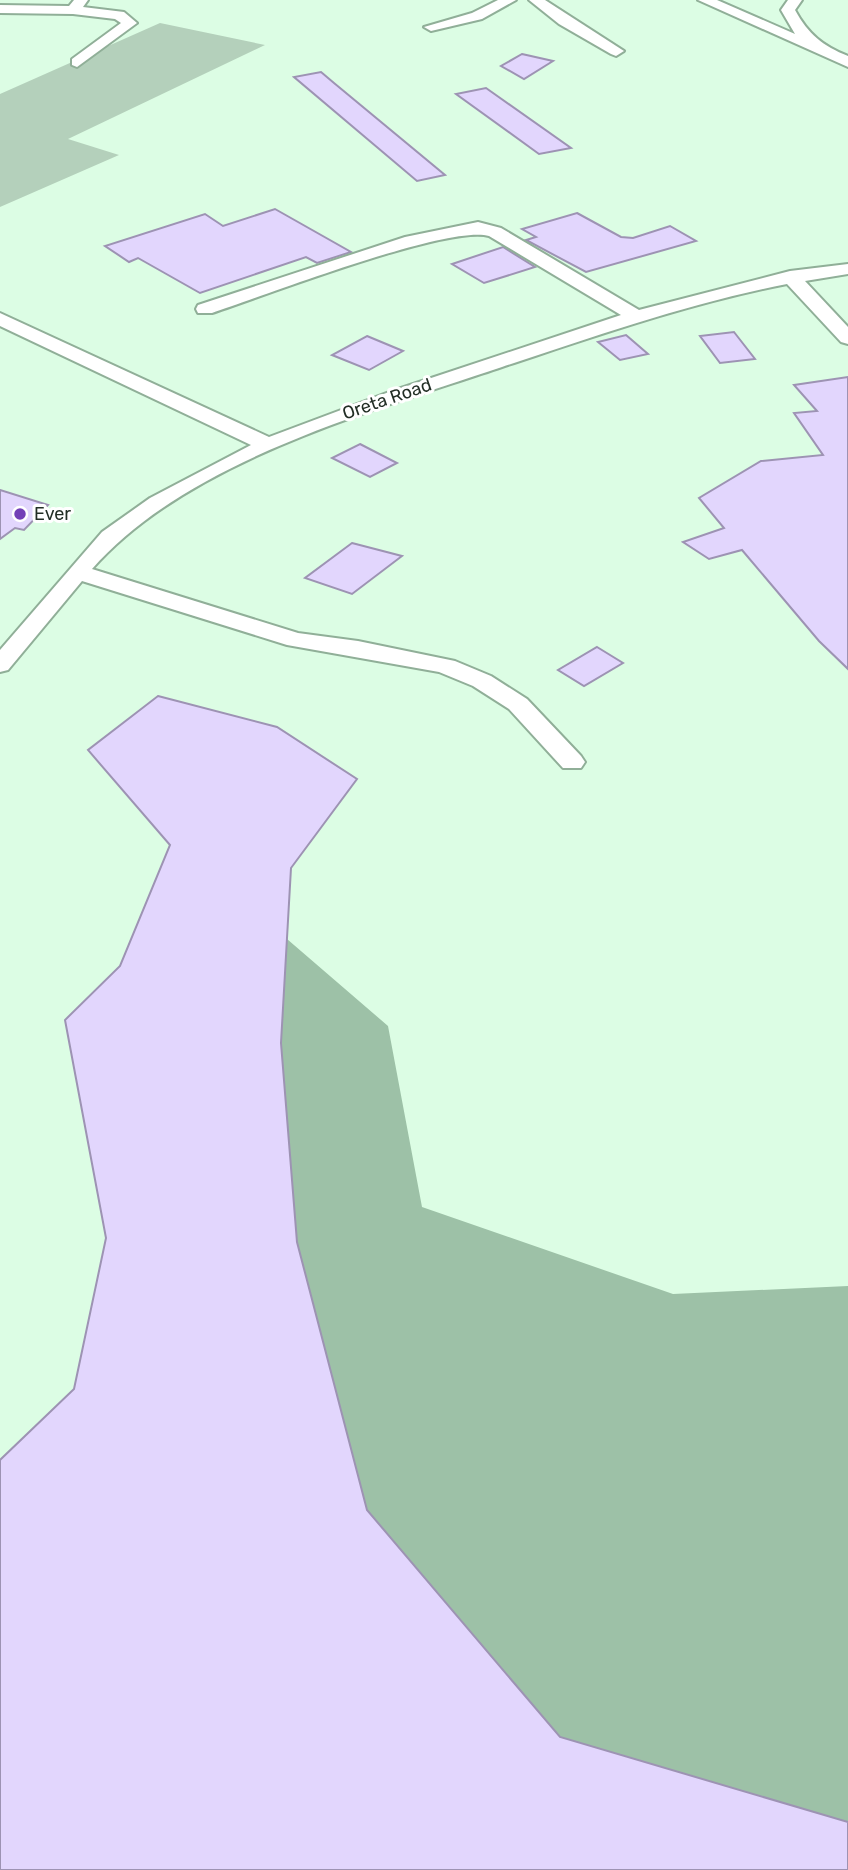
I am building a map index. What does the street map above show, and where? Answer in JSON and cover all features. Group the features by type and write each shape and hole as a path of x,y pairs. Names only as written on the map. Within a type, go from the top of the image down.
{"street":[{"path":"536,0 564,21 616,51"},
{"path":"705,0 848,61"},
{"path":"795,0 788,10 797,27 814,45"},
{"path":"431,27 477,16 501,1"},
{"path":"0,9 77,5 119,15 130,23 77,62"},
{"path":"205,309 411,241 478,227 495,232 636,316"},
{"name":"Oreta Road","path":"5,652 113,534 199,478 321,421 636,316 727,289 790,276 848,269"},
{"path":"790,276 848,338"},
{"path":"0,318 63,351 269,445"},
{"path":"78,572 295,640 358,648 446,666 482,681 518,704 572,762"}],"green space":[{"path":"160,23 265,45 68,139 119,155 0,207 0,94"},
{"path":"287,939 388,1026 422,1207 673,1294 848,1286 848,1822 560,1737 367,1510 297,1242 281,1043"}],"building":[{"path":"522,54 553,61 524,79 501,66"},
{"path":"321,72 445,175 417,181 294,77"},
{"path":"486,88 571,148 539,154 456,94"},
{"path":"275,209 351,252 317,263 306,257 200,293 138,258 129,262 105,246 205,214 223,226"},
{"path":"577,213 621,237 633,238 670,226 696,241 586,272 526,240 536,237 522,229"},
{"path":"503,247 535,267 484,283 452,264"},
{"path":"734,332 755,359 720,363 700,336"},
{"path":"626,335 648,354 620,360 598,342"},
{"path":"367,336 403,351 369,370 332,355"},
{"path":"848,377 848,669 819,641 742,550 709,559 683,542 724,528 699,498 761,461 823,455 794,413 817,411 794,385"},
{"path":"360,444 397,463 370,477 332,458"},
{"name":"Ever","path":"0,490 48,505 24,530 15,528 0,539"},
{"path":"352,543 402,556 352,594 305,578"},
{"path":"597,647 623,663 584,686 558,670"},
{"path":"158,696 277,727 357,779 291,868 281,1043 297,1242 367,1510 560,1737 848,1822 848,1870 0,1870 0,1460 74,1389 106,1238 65,1020 120,966 170,845 88,750"}],"place":[{"name":"Ever","path":"20,514"}]}
